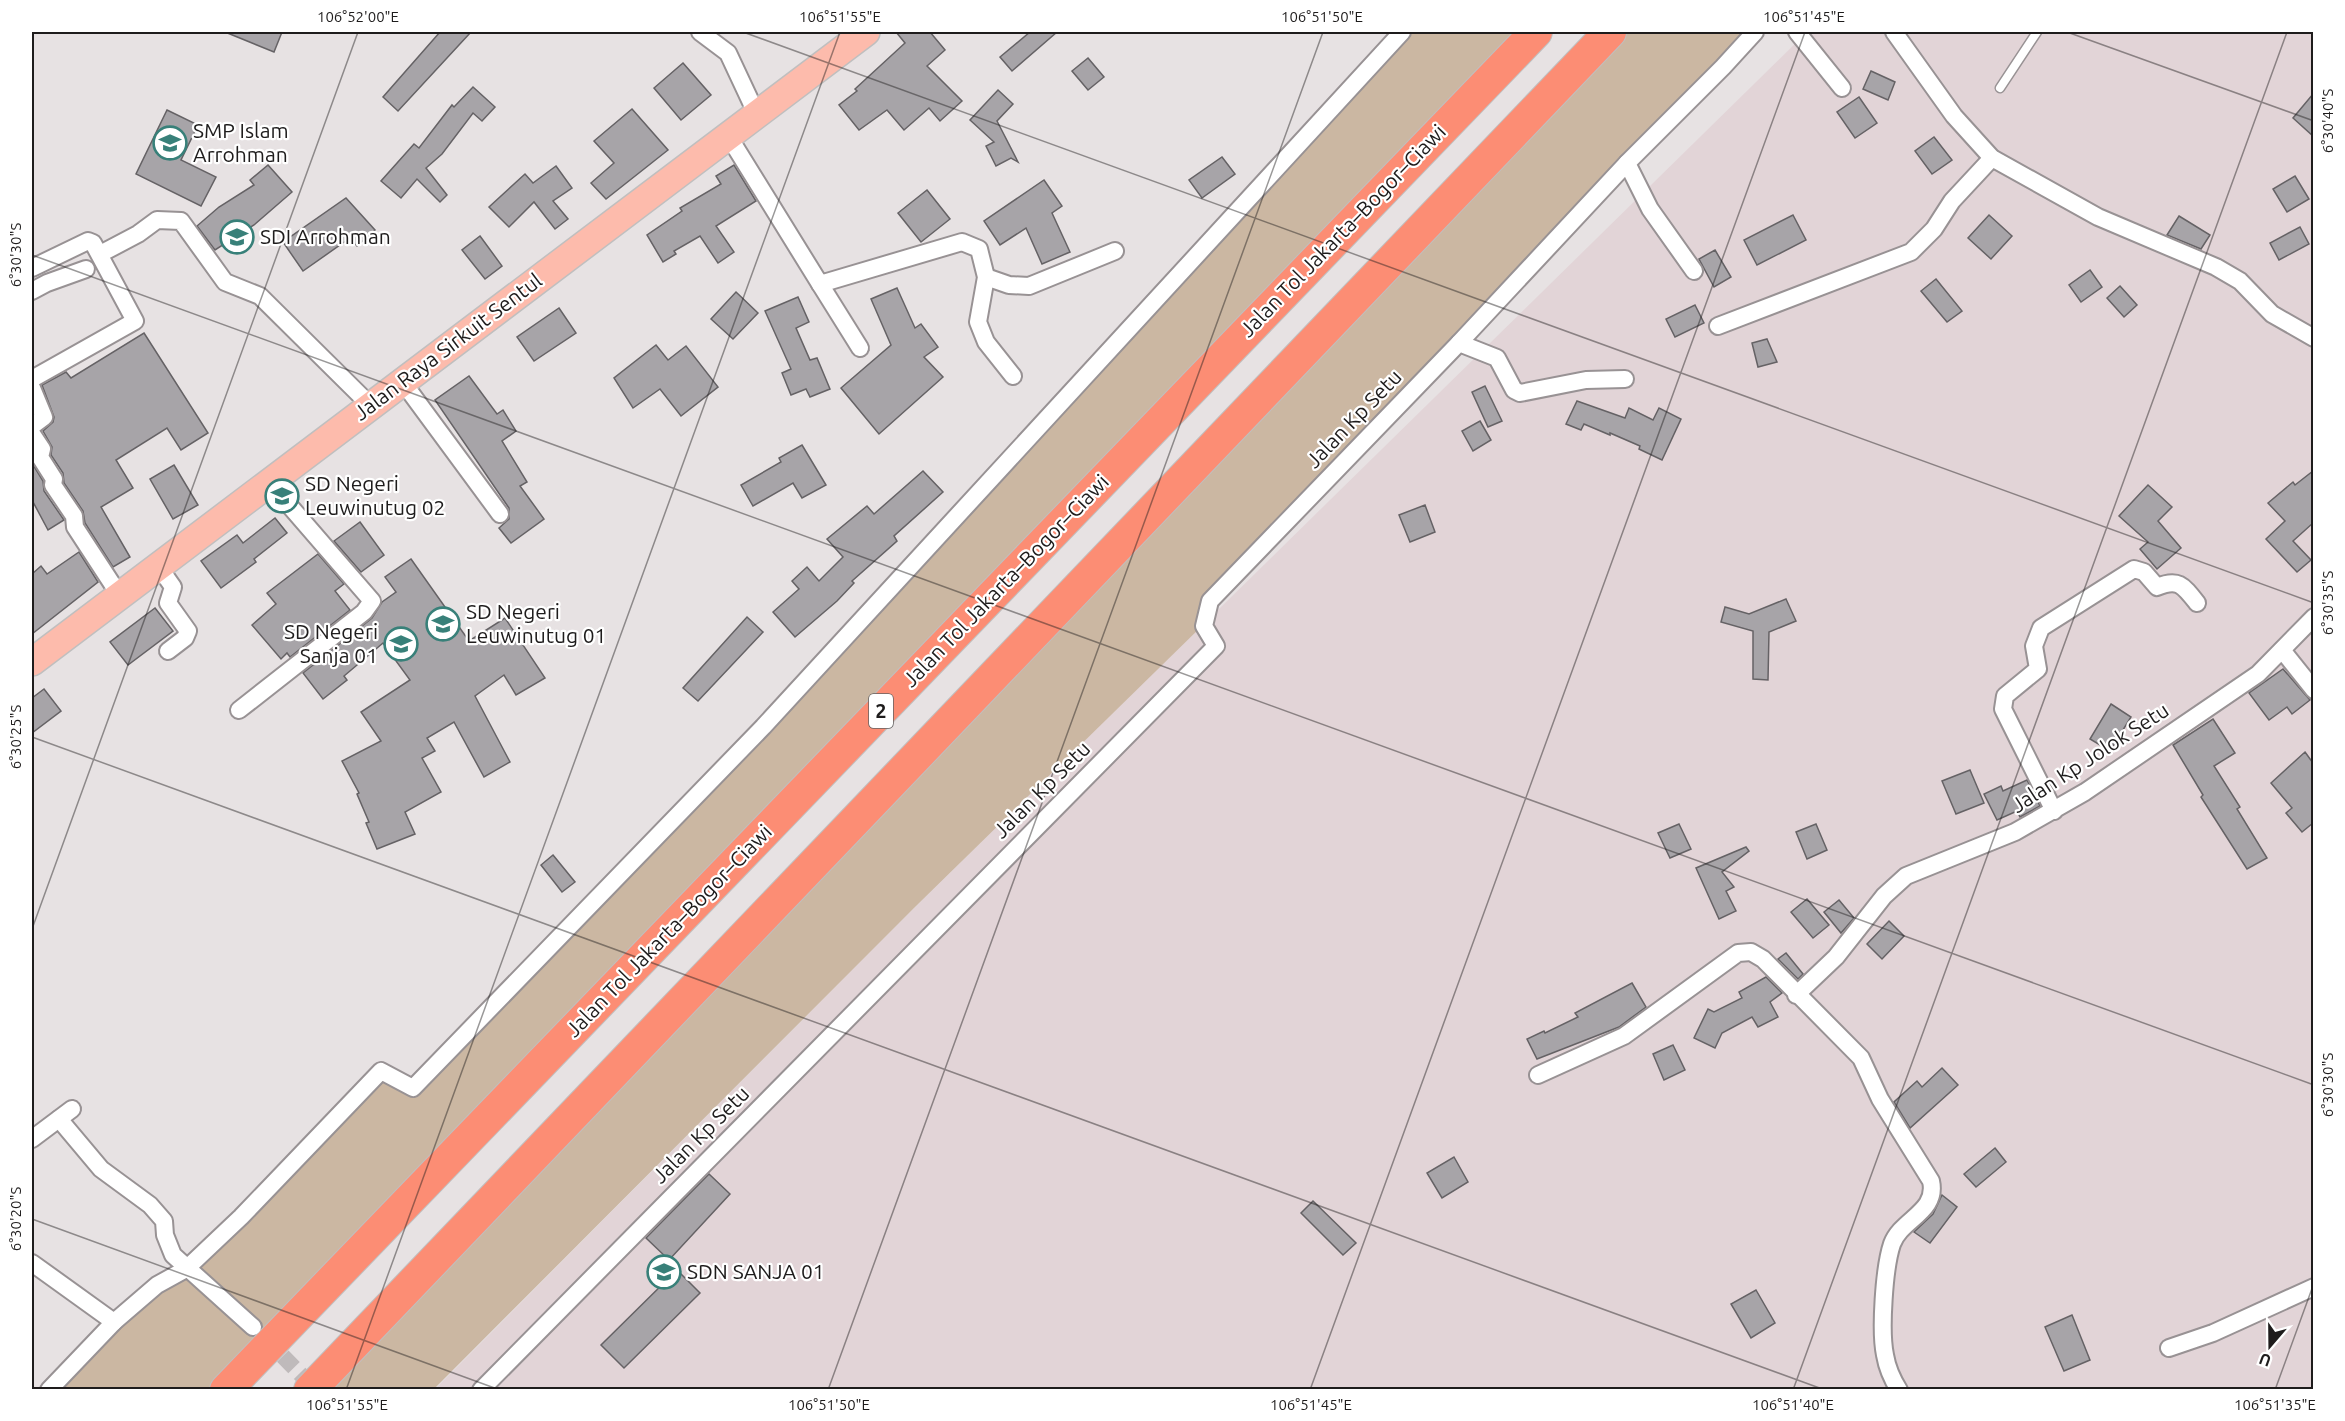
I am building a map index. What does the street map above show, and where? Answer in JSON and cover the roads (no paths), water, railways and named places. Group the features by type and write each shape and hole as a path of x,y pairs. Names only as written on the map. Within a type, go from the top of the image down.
{"highway":[{"name":"Jalan Tol Jakarta–Bogor–Ciawi","path":"226,1389 1536,32"},
{"path":"310,1389 1610,32"}],"main road":[{"name":"Jalan Raya Sirkuit Sentul","path":"32,662 866,32"}],"street":[{"path":"700,32 729,54 757,115"},
{"path":"49,1389 114,1322 157,1285 186,1269 241,1216 381,1071 414,1088 764,727 1402,32"},
{"path":"1625,379 1586,380 1520,393 1514,390 1497,358 1459,343 1627,163 1755,32"},
{"path":"1797,32 1842,88"},
{"path":"1894,32 1954,116 1992,158 2098,217 2226,273 2240,281 2271,314 2313,338"},
{"path":"729,137 860,348"},
{"path":"1718,326 1911,252 1934,229 1952,201 1992,158"},
{"path":"1627,163 1650,209 1694,271"},
{"path":"100,254 138,234 157,220 181,220 225,282 260,296 370,405"},
{"path":"32,268 88,241 93,243 135,321 32,379"},
{"path":"820,284 962,242 979,249 987,276 978,322 986,342 1013,376"},
{"path":"987,276 1009,285 1029,286 1115,251"},
{"path":"32,291 47,283 87,269"},
{"name":"Jalan Kp Setu","path":"481,1389 1216,646 1204,626 1210,601 1459,343"},
{"path":"402,381 500,514"},
{"path":"32,388 44,417 32,426"},
{"path":"32,434 42,449 36,460 54,479 53,485 74,516 75,527 120,596"},
{"path":"238,710 364,612 372,601 269,482"},
{"path":"159,567 173,587 168,603 188,631 185,638 168,651"},
{"path":"2054,811 2003,709 2005,696 2038,669 2034,646 2041,628 2134,569 2144,572 2157,586 2168,581 2176,583 2197,603"},
{"name":"Jalan Kp Jolok Setu","path":"1796,995 1836,957 1884,896 1906,876 2015,832 2054,811 2258,674 2313,617"},
{"path":"2282,650 2313,690"},
{"path":"1538,1075 1624,1036 1738,953 1751,952 1763,959 1796,995 1828,1022 1861,1058 1880,1099 1931,1181 1933,1190 1930,1201 1892,1244 1888,1268 1883,1332 1885,1356 1892,1380 1899,1389"},
{"path":"32,1139 65,1114 101,1169 150,1205 164,1221 165,1235 173,1255 253,1327"},
{"path":"32,1263 114,1322"},
{"path":"2169,1348 2213,1333 2313,1287"}],"lane":[{"path":"2001,88 2037,32"}],"tunnel":[{"path":"266,1339 316,1390"}],"place":[{"name":"SMP Islam Arrohman","path":"170,143"},
{"name":"SDI Arrohman","path":"237,237"},
{"name":"SD Negeri Leuwinutug 02","path":"282,496"},
{"name":"SD Negeri Leuwinutug 01","path":"443,624"},
{"name":"SD Negeri Sanja 01","path":"401,644"},
{"name":"SDN SANJA 01","path":"664,1272"}]}
